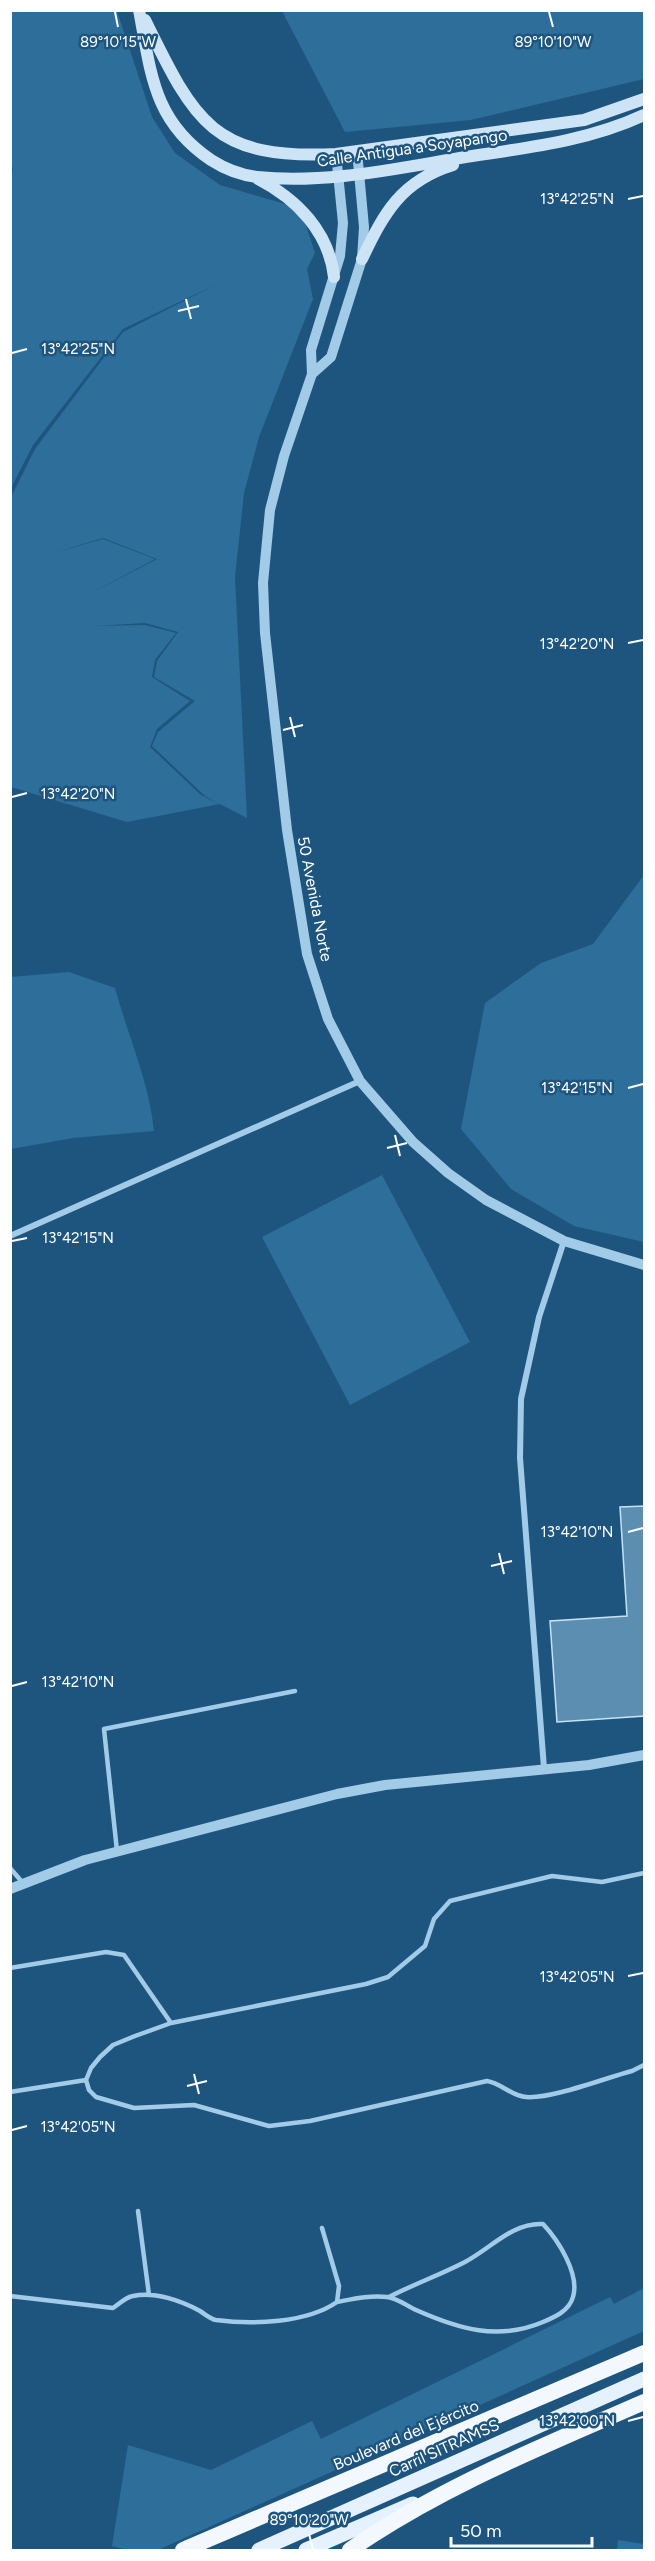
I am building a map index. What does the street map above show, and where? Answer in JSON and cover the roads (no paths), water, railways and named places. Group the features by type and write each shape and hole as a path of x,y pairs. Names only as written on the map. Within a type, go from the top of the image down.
{"highway":[{"name":"Boulevard del Ejército","path":"183,2550 645,2353"},
{"path":"350,2550 430,2501 478,2475 645,2402"}],"main road":[{"name":"Calle Antigua a Soyapango","path":"140,10 190,105 222,135 264,152 303,156 336,154 584,120 645,99"},
{"name":"Calle Antigua a Soyapango","path":"140,10 152,82 168,119 188,141 212,161 233,171 255,177 296,179 361,174 594,135 645,115"},
{"path":"362,260 385,213 404,192 436,171 492,153"},
{"path":"255,177 287,197 310,219 325,243 334,277"},
{"name":"Carril SITRAMSS","path":"259,2550 645,2379"},
{"path":"306,2550 478,2475"}],"street":[{"name":"50 Avenida Norte","path":"312,374 331,357 362,260 364,227 361,174 357,151"},
{"name":"50 Avenida Norte","path":"336,154 340,177 343,240 311,350 312,374 284,456 270,510 263,571 265,633 287,831 307,954 328,1019 360,1081 413,1142 448,1173 486,1200 564,1241 645,1265"},
{"path":"10,1236 360,1081"},
{"path":"544,1768 520,1458 521,1400 538,1317 564,1241"},
{"path":"10,1889 117,1851 278,1808 385,1785 589,1765 645,1755"}],"lane":[{"path":"117,1851 104,1729 295,1690"},
{"path":"10,1868 23,1883"},
{"path":"645,1873 602,1882 552,1876 450,1901 434,1919 425,1946 388,1977 366,1984 171,2023 113,2045 91,2068 86,2080 89,2090 96,2097 134,2108 194,2105 269,2126 310,2121 487,2080 496,2082 509,2091 525,2097 544,2095 632,2071 645,2065"},
{"path":"10,1968 106,1952 124,1955 171,2023"},
{"path":"10,2092 86,2080"},
{"path":"138,2211 149,2295"},
{"path":"10,2296 114,2308 132,2296 149,2295 179,2301 213,2320 281,2321 317,2313 337,2302 389,2297 465,2262 514,2230 533,2223 543,2224 553,2235 571,2270 576,2290 572,2303 557,2317 522,2331 487,2333 446,2323 389,2297"},
{"path":"322,2228 339,2286 337,2302"}]}
